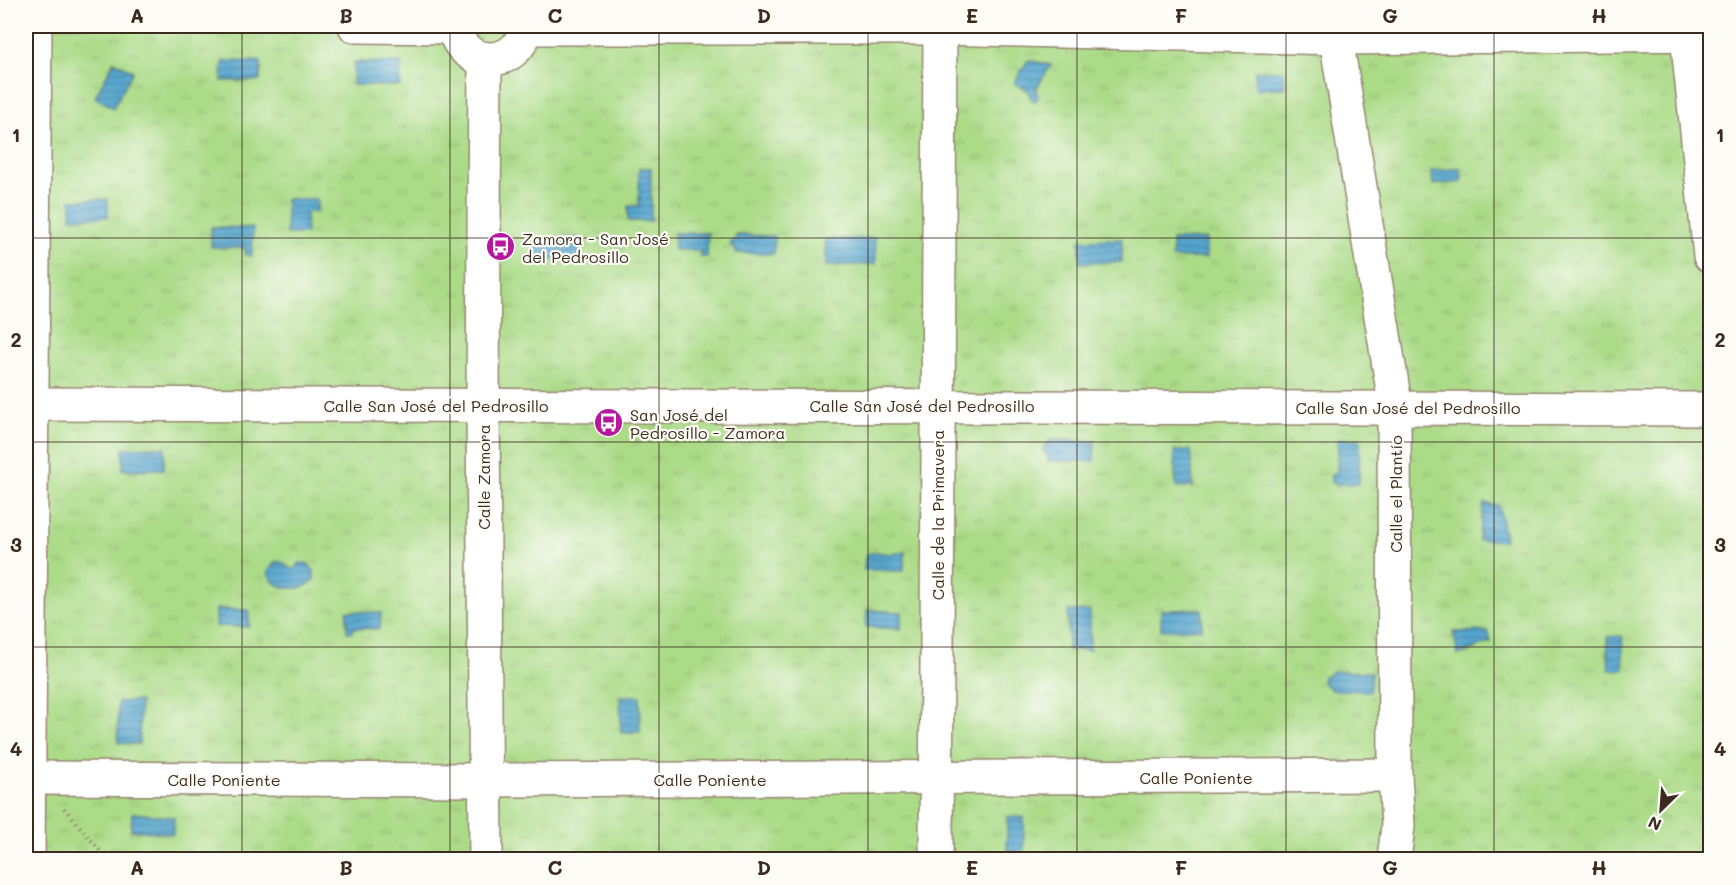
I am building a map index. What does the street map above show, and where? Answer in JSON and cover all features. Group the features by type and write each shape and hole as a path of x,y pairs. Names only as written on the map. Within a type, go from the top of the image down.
{"street":[{"path":"28,860 29,404 35,26"},
{"path":"355,26 454,26 457,39 464,49 474,56 485,59 499,58 512,52 521,41 526,27 940,27 1335,32 1694,31 1710,256"},
{"name":"Calle de la Primavera","path":"936,860 940,27"},
{"name":"Calle el Plantío","path":"1335,32 1395,406 1395,775 1398,826 1394,860"},
{"name":"Calle Zamora","path":"485,59 483,405 486,860"},
{"name":"Calle San José del Pedrosillo","path":"29,404 1395,406 1710,409"},
{"name":"Calle Poniente","path":"27,778 485,780 1395,775"}],"path":[{"path":"27,778 59,802 108,860"}],"green space":[{"path":"26,26 1710,26 1710,859 26,859"}],"water":[{"path":"1028,60 1051,65 1036,89 1038,97 1036,101 1031,99 1028,90 1015,84"},
{"path":"114,61 133,71 113,108 95,97"},
{"path":"223,61 261,61 260,81 222,81"},
{"path":"354,62 401,63 400,86 353,85"},
{"path":"1255,71 1284,71 1284,88 1255,89"},
{"path":"639,168 651,168 651,221 628,221 628,206 639,206"},
{"path":"1461,168 1462,182 1433,185 1431,171"},
{"path":"108,199 108,217 71,218 71,200"},
{"path":"286,199 317,199 317,212 306,212 306,234 286,234"},
{"path":"211,227 253,228 252,256 245,255 245,248 211,247"},
{"path":"674,233 708,233 707,257 700,257 699,250 674,250"},
{"path":"736,235 775,236 774,254 736,253 730,245 736,239"},
{"path":"534,238 580,238 580,259 535,260"},
{"path":"875,238 876,264 826,266 825,239"},
{"path":"1122,239 1122,262 1080,263 1080,240"},
{"path":"1206,239 1206,258 1172,258 1172,240"},
{"path":"1338,439 1360,439 1359,484 1331,482 1331,475 1337,472"},
{"path":"1049,440 1095,441 1094,461 1048,461 1048,455 1043,449"},
{"path":"165,447 164,469 123,470 123,448"},
{"path":"1191,450 1193,487 1176,487 1174,451"},
{"path":"1484,503 1499,506 1505,540 1478,540"},
{"path":"876,552 890,554 905,552 904,571 864,570 867,554"},
{"path":"275,562 282,562 291,569 300,563 307,563 314,571 314,580 303,587 281,586 270,578 268,572"},
{"path":"216,609 249,610 249,627 216,626"},
{"path":"1202,609 1202,629 1161,630 1161,610"},
{"path":"867,610 902,612 901,629 866,627"},
{"path":"347,611 381,613 380,629 353,628 353,632 347,632"},
{"path":"1068,611 1090,611 1090,650 1068,650"},
{"path":"1488,631 1491,642 1458,655 1453,632"},
{"path":"1622,636 1624,669 1609,670 1607,637"},
{"path":"1331,671 1371,672 1370,691 1330,690 1330,687 1322,681 1323,676 1331,674"},
{"path":"620,696 640,696 640,732 621,733"},
{"path":"140,701 139,744 118,743 118,702"},
{"path":"132,813 174,817 173,834 131,830"},
{"path":"1007,817 1024,817 1024,850 1015,853 1007,850"}],"place":[{"name":"Zamora - San José del Pedrosillo","path":"501,247"},
{"name":"San José del Pedrosillo - Zamora","path":"609,423"}]}
